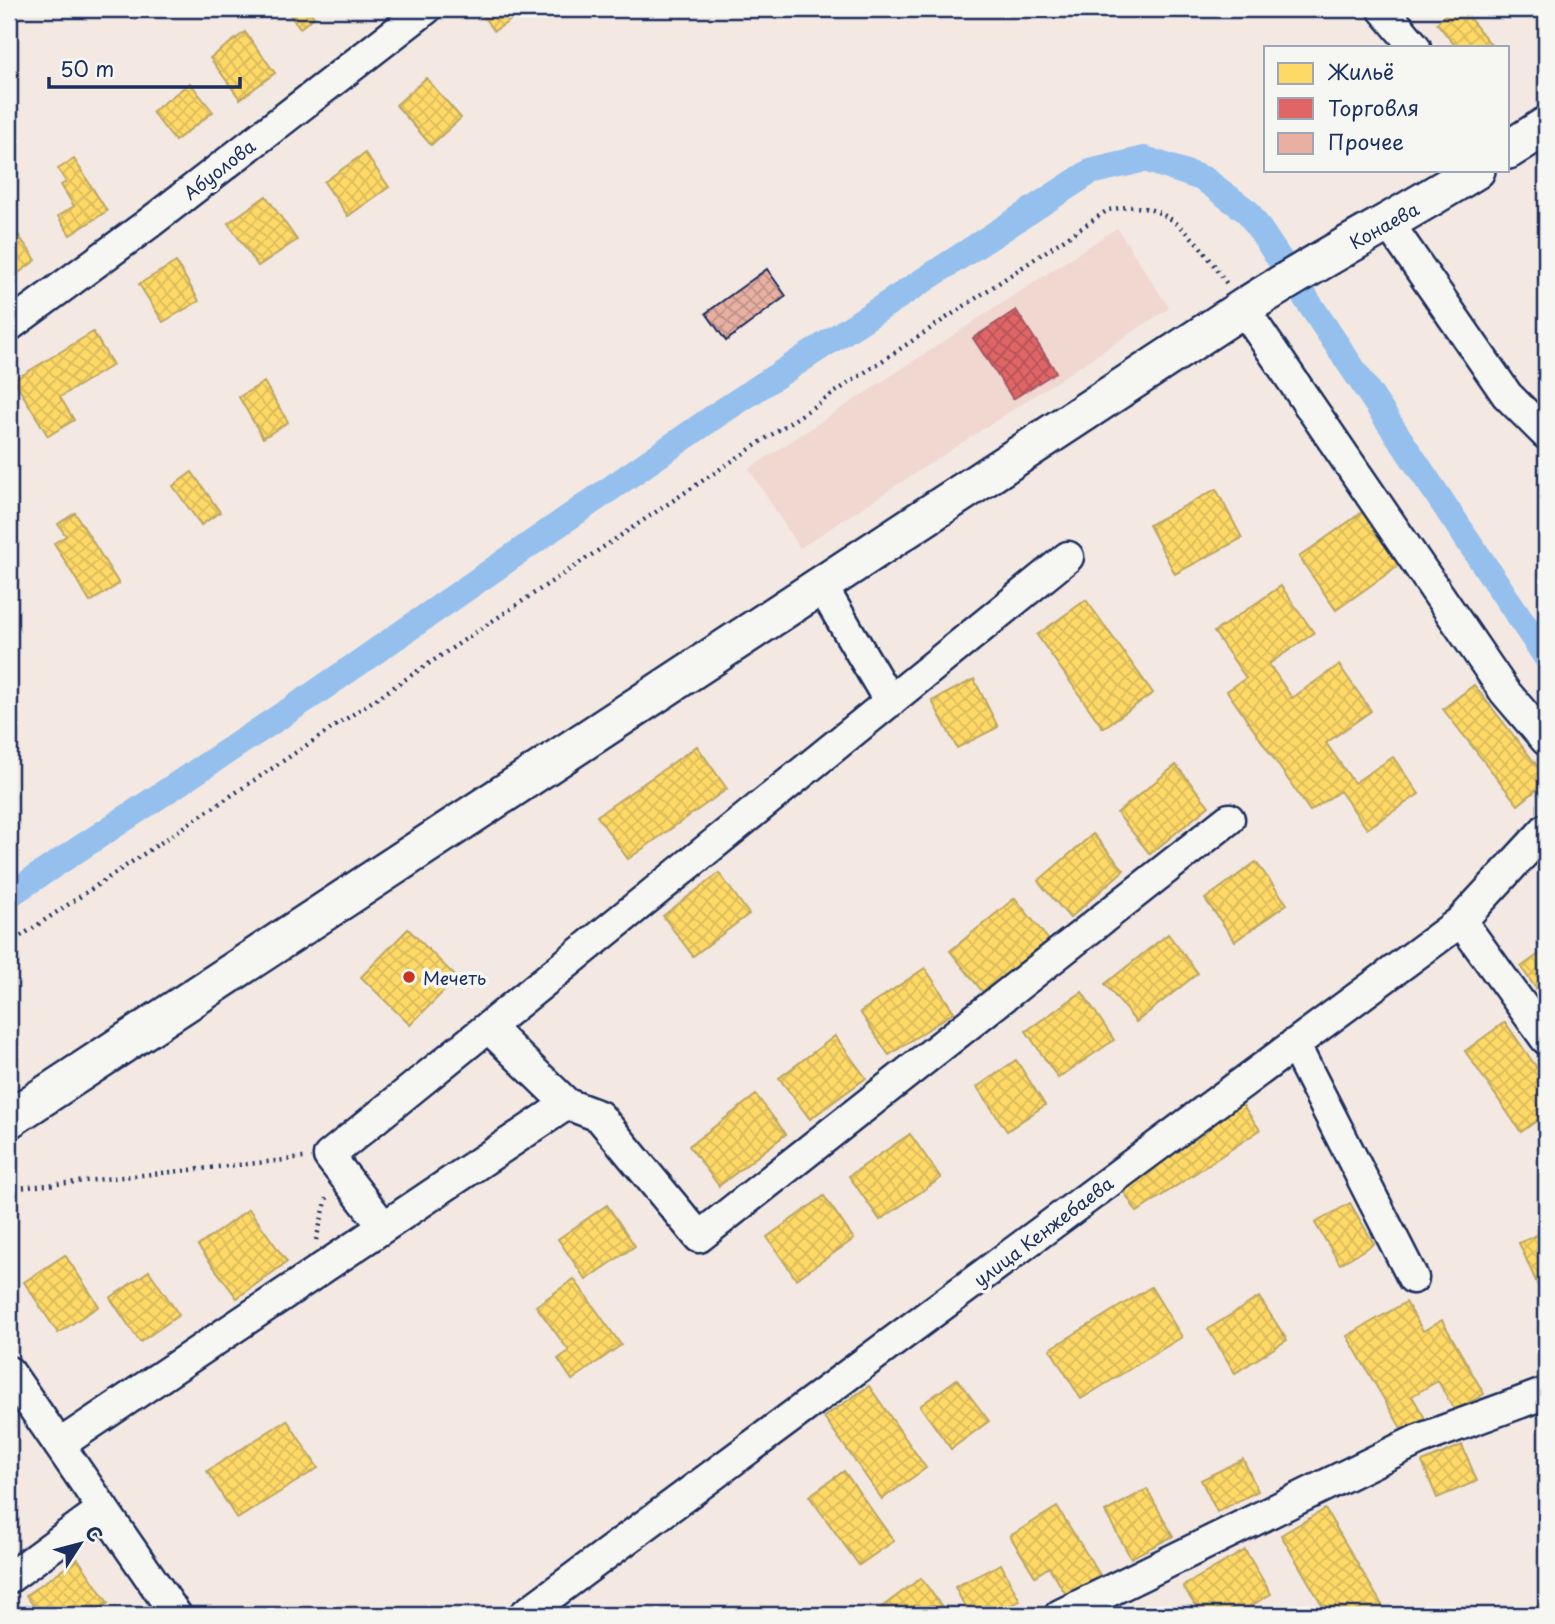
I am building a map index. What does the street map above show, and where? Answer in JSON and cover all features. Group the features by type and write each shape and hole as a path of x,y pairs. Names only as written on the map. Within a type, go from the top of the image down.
{"main road":[{"path":"1510,149 1546,126"},
{"name":"Конаева","path":"9,1119 1256,301 1326,256 1389,224 1473,172"}],"street":[{"name":"Абуолова","path":"9,326 148,224 426,9"},
{"path":"1383,9 1414,46"},
{"path":"1389,224 1507,395 1546,433"},
{"path":"1256,301 1505,692 1546,740"},
{"path":"384,1227 329,1156 1068,557"},
{"path":"821,585 890,702"},
{"path":"488,1027 567,1104 598,1116 699,1237 1229,819"},
{"name":"улица Кенжебаева","path":"524,1615 1461,921 1546,829"},
{"path":"1461,921 1546,1039"},
{"path":"1294,1044 1413,1278"},
{"path":"58,1445 567,1104"},
{"path":"9,1373 176,1615"},
{"path":"1060,1615 1419,1440 1546,1393"},
{"path":"9,1578 103,1509"}],"path":[{"path":"9,943 1108,210 1136,206 1163,216 1198,241 1256,301"},
{"path":"9,1189 329,1156 326,1212 303,1281"}],"shaded area":[{"path":"1117,228 1169,308 800,548 749,469"}],"building: Жильё":[{"path":"285,9 308,9 314,17 300,28"},
{"path":"494,9 528,9 494,31 483,16"},
{"path":"1451,9 1462,9 1492,46 1455,46 1437,23"},
{"path":"245,32 275,73 240,99 210,58"},
{"path":"426,78 461,118 431,145 396,105"},
{"path":"190,83 213,112 175,141 152,112"},
{"path":"365,153 389,187 348,216 324,182"},
{"path":"74,159 107,211 70,235 58,216 74,206 61,185 66,182 58,169"},
{"path":"266,196 297,240 258,266 228,223"},
{"path":"9,222 36,260 9,280"},
{"path":"176,262 199,301 163,322 139,284"},
{"path":"93,332 113,365 60,397 74,420 48,436 14,380"},
{"path":"264,382 288,422 263,438 239,397"},
{"path":"192,472 220,512 201,525 173,486"},
{"path":"1216,489 1242,538 1175,574 1149,525"},
{"path":"1368,508 1405,561 1336,610 1299,557"},
{"path":"75,513 119,584 90,602 54,543 66,536 58,524"},
{"path":"1281,586 1314,633 1269,664 1292,698 1339,665 1371,711 1326,743 1354,783 1393,757 1419,794 1367,829 1340,791 1310,811 1227,691 1246,678 1214,632"},
{"path":"1086,600 1153,693 1103,728 1037,635"},
{"path":"974,679 998,727 957,748 932,701"},
{"path":"1474,685 1546,777 1546,782 1518,805 1443,709"},
{"path":"697,746 727,789 628,859 597,816"},
{"path":"1176,765 1209,806 1150,854 1117,813"},
{"path":"1093,834 1124,870 1070,918 1038,881"},
{"path":"1256,862 1287,904 1235,941 1205,899"},
{"path":"719,873 749,914 693,956 663,916"},
{"path":"1015,898 1051,943 986,996 950,951"},
{"name":"Мечеть","path":"408,929 457,978 410,1025 361,977"},
{"path":"1168,934 1198,973 1136,1022 1105,984"},
{"path":"1546,949 1546,1003 1521,967"},
{"path":"925,968 954,1012 889,1055 860,1012"},
{"path":"1082,992 1114,1040 1058,1078 1026,1031"},
{"path":"1505,1022 1546,1081 1546,1114 1521,1132 1465,1051"},
{"path":"835,1036 866,1078 810,1119 779,1078"},
{"path":"1016,1060 1045,1105 1007,1131 977,1087"},
{"path":"756,1095 786,1134 719,1186 689,1146"},
{"path":"1242,1104 1260,1130 1137,1212 1120,1186"},
{"path":"910,1134 941,1178 880,1220 849,1176"},
{"path":"824,1196 854,1239 796,1279 767,1237"},
{"path":"1350,1203 1374,1244 1340,1264 1315,1223"},
{"path":"607,1205 635,1246 586,1280 558,1239"},
{"path":"249,1209 287,1262 237,1298 198,1246"},
{"path":"1546,1231 1546,1304 1519,1243"},
{"path":"65,1255 99,1306 58,1333 24,1282"},
{"path":"149,1271 179,1315 140,1342 110,1298"},
{"path":"574,1279 621,1345 572,1380 558,1359 569,1351 536,1306"},
{"path":"1151,1287 1182,1337 1081,1399 1050,1349"},
{"path":"1259,1297 1287,1340 1235,1373 1208,1329"},
{"path":"1406,1302 1423,1331 1442,1320 1484,1394 1455,1411 1438,1381 1412,1396 1427,1422 1405,1435 1347,1336"},
{"path":"957,1379 989,1421 951,1449 920,1406"},
{"path":"869,1386 926,1468 882,1499 824,1417"},
{"path":"287,1420 318,1468 237,1519 207,1471"},
{"path":"1462,1445 1477,1481 1437,1498 1422,1462"},
{"path":"1243,1459 1258,1491 1217,1512 1201,1480"},
{"path":"844,1471 894,1541 859,1565 809,1496"},
{"path":"1147,1489 1173,1536 1131,1558 1105,1512"},
{"path":"1057,1507 1100,1575 1067,1596 1049,1567 1035,1576 1010,1536"},
{"path":"1325,1509 1388,1615 1328,1615 1281,1535"},
{"path":"1245,1550 1271,1594 1235,1615 1201,1615 1183,1586"},
{"path":"78,1559 108,1603 91,1615 40,1615 26,1595"},
{"path":"1001,1564 1020,1601 990,1615 969,1615 955,1587"},
{"path":"921,1578 948,1615 872,1614"},
{"path":"298,1607 305,1615 286,1615"}],"building: Торговля":[{"path":"1016,310 1056,372 1013,399 973,338"}],"building: Прочее":[{"path":"767,269 786,296 726,341 706,313"}],"waterway":[{"path":"9,895 311,696 718,414 1090,172 1145,159 1204,179 1248,212 1546,657"}],"place":[{"name":"Мечеть","path":"409,977"}]}
